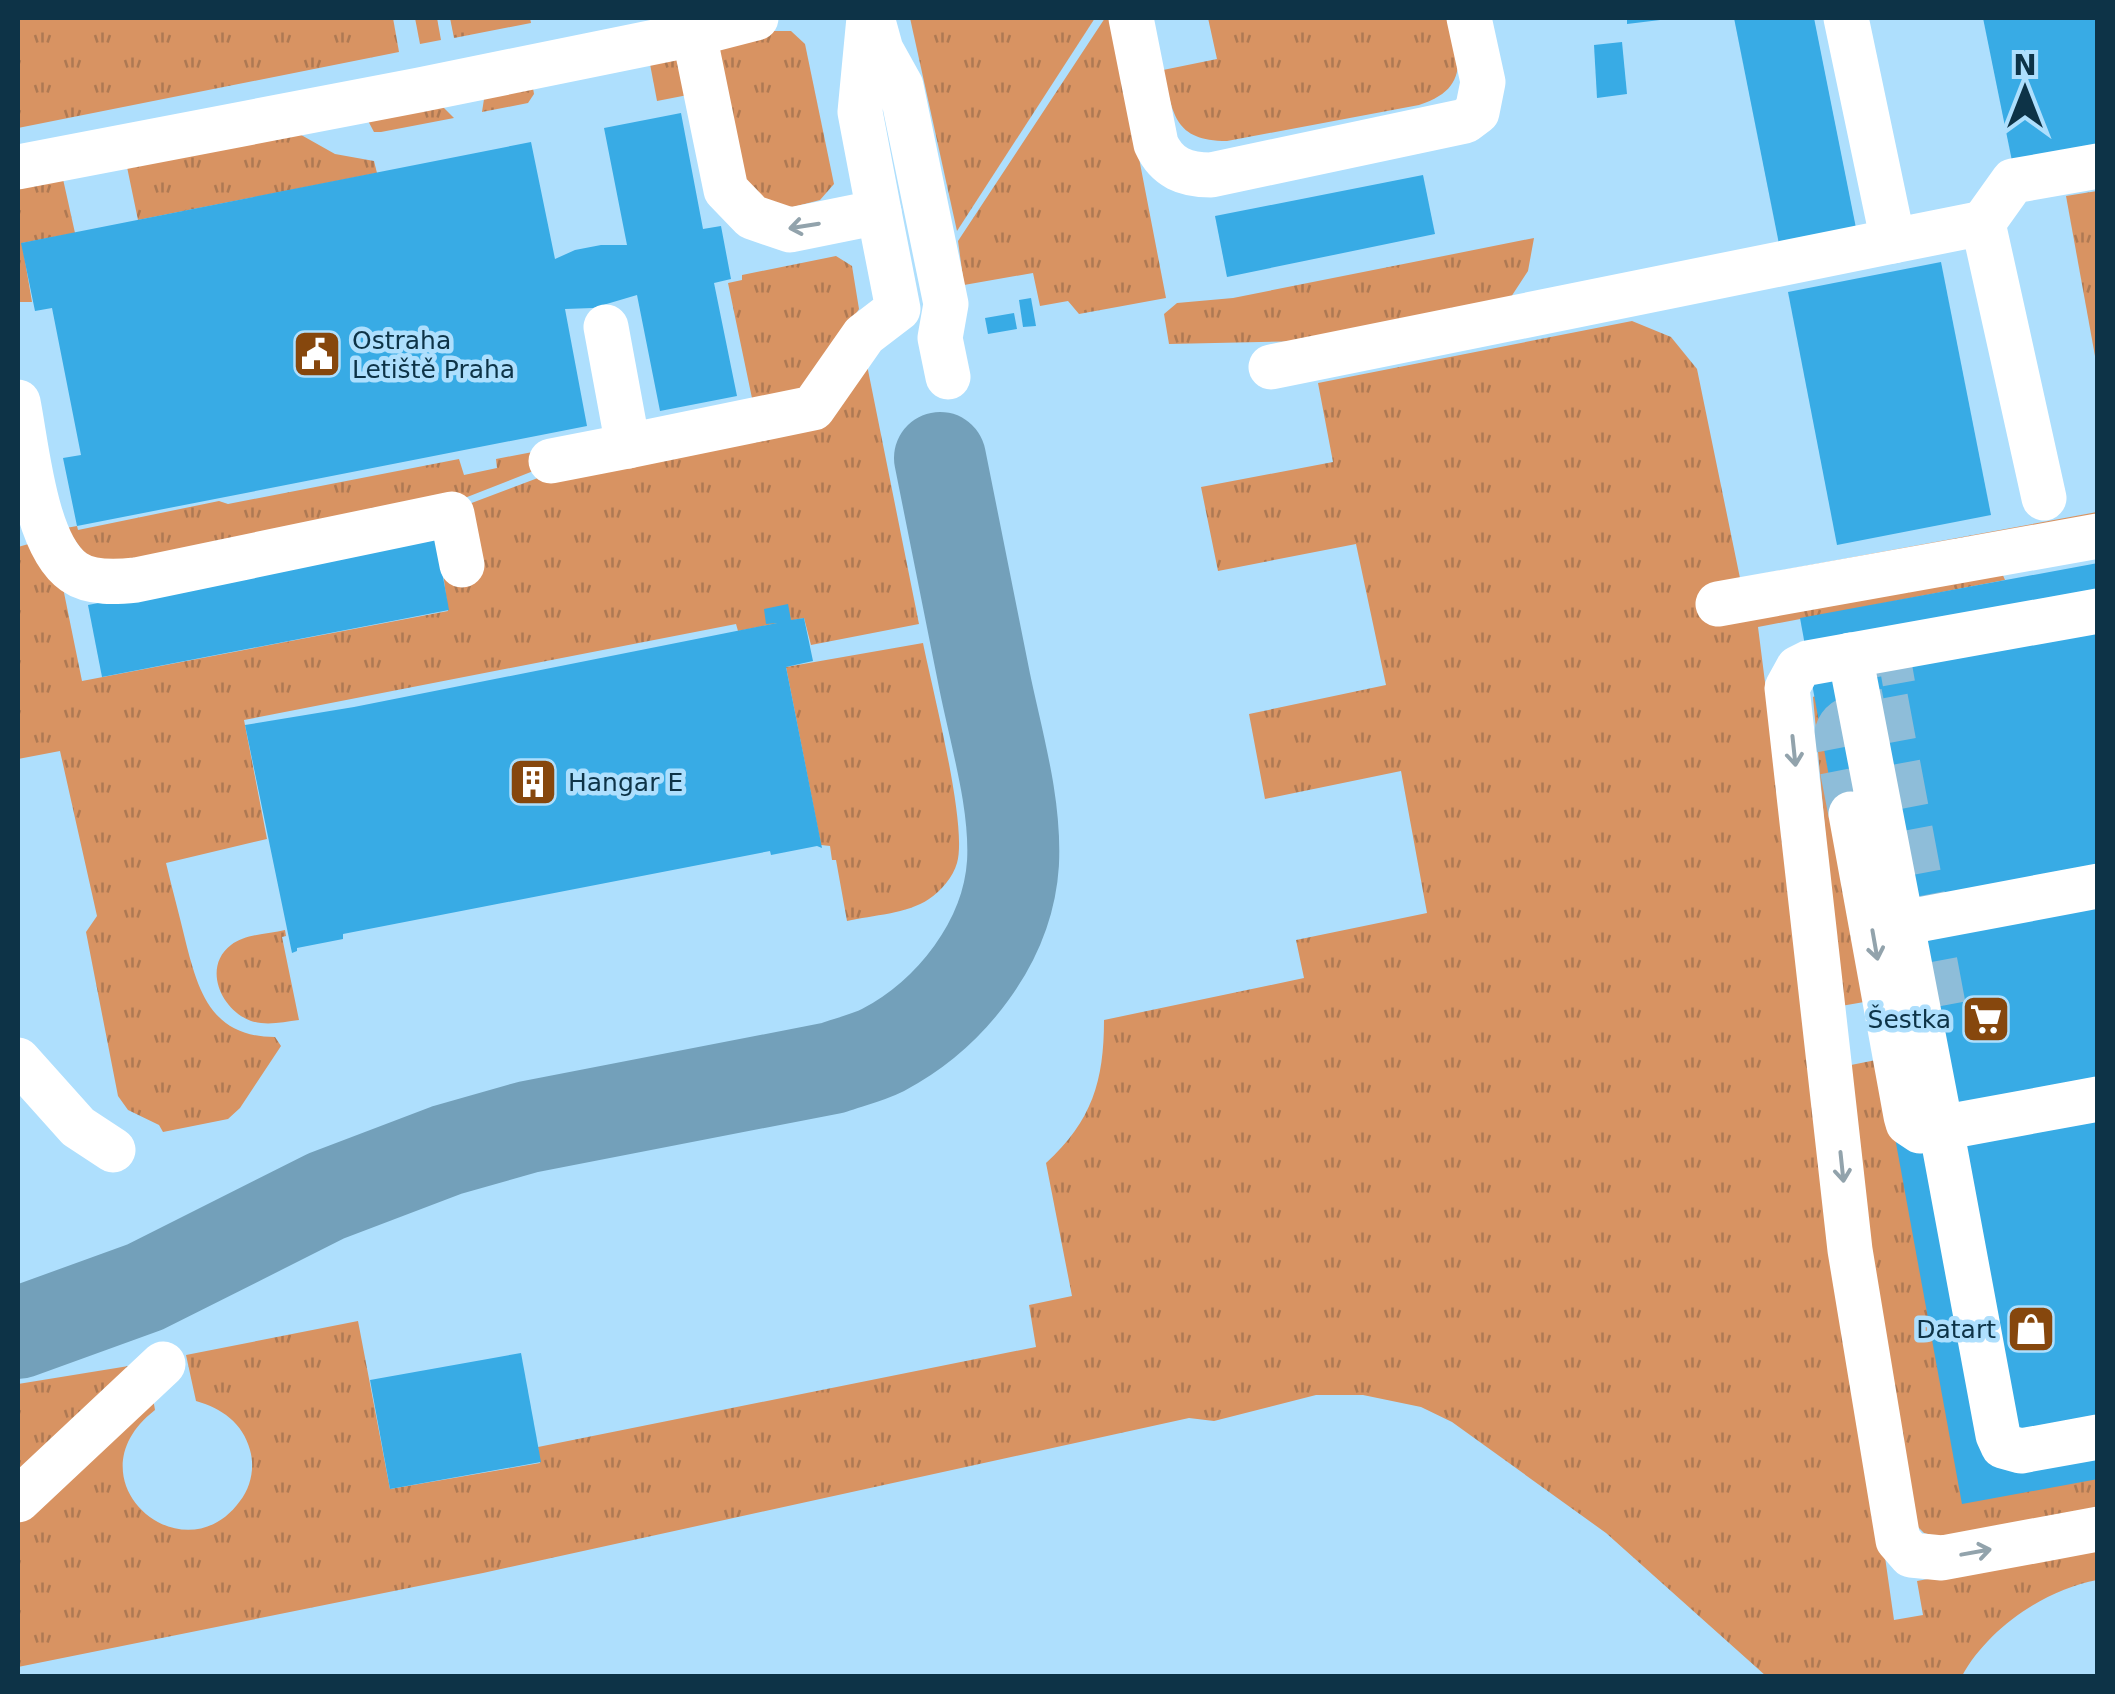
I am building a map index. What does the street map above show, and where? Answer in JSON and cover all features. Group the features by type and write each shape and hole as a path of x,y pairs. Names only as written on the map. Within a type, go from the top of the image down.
{"lane":[{"path":"18,167 694,34 756,18"},
{"path":"1131,18 1156,144 1175,168 1191,175 1464,121 1477,112 1482,82 1469,18"},
{"path":"1846,18 1893,241"},
{"path":"551,461 813,408 864,335 898,309 860,112 874,28"},
{"path":"874,28 900,86 946,304 944,358"},
{"path":"694,34 726,190 752,217 790,230 878,212"},
{"path":"1271,367 1984,223 2012,182 2098,166"},
{"path":"1984,223 2044,498"},
{"path":"606,328 628,446"},
{"path":"18,402 46,534 74,573 119,582 136,580 452,514 462,565"},
{"path":"1718,604 2098,536"},
{"path":"2098,611 1829,659 1798,668 1790,680 1788,699 1850,1250 1898,1540 1911,1554 1931,1559 2098,1530"},
{"path":"1829,659 1902,923 1994,1416 2003,1446 2022,1452 2098,1437"},
{"path":"1852,814 1908,1123 1920,1131 2098,1099"},
{"path":"1902,923 2098,886"},
{"path":"1829,1045 1877,1037"},
{"path":"18,1060 78,1127 114,1150"},
{"path":"18,1500 163,1364"}],"green space":[{"path":"18,18 393,18 399,52 18,128"},
{"path":"415,18 437,18 441,40 420,44"},
{"path":"450,18 530,18 531,23 454,38"},
{"path":"910,18 1095,18 957,231"},
{"path":"1105,18 1112,18 1166,298 1079,314 1068,301 1040,306 1033,273 964,285 958,241"},
{"path":"1208,18 1454,18 1457,71 1446,91 1419,105 1227,141 1209,140 1186,130 1179,122 1163,70 1217,59"},
{"path":"773,31 791,31 805,44 834,184 820,200 793,207 774,205 748,187 708,50"},
{"path":"676,51 698,93 657,101 650,64"},
{"path":"486,86 533,88 534,94 528,103 482,112"},
{"path":"433,97 454,118 374,132 366,117"},
{"path":"287,127 335,154 374,161 377,173 138,220 127,167"},
{"path":"63,179 75,233 22,243 32,302 18,302 18,180"},
{"path":"2098,191 2097,367 2066,196"},
{"path":"1534,238 1528,271 1511,297 1310,341 1169,344 1164,314 1177,303 1233,298"},
{"path":"836,256 852,266 859,309 806,391 753,403 728,283 742,280 742,275"},
{"path":"1632,321 1671,337 1697,369 1740,578 2097,512 2097,517 2002,573 2005,580 1758,627 1806,1005 1894,1620 1923,1615 1917,1581 2097,1548 2097,1580 2057,1593 2019,1614 1987,1643 1962,1676 1766,1676 1606,1533 1452,1422 1421,1407 1363,1395 1316,1395 1214,1421 1189,1418 483,1573 18,1667 18,1512 151,1387 155,1410 131,1437 123,1464 128,1490 143,1511 165,1525 190,1530 216,1523 244,1495 252,1470 247,1440 230,1418 196,1401 186,1355 358,1321 390,1489 540,1463 538,1447 1036,1347 1029,1305 1072,1296 1046,1163 1074,1132 1092,1099 1101,1062 1104,1020 1304,978 1296,940 1427,913 1401,771 1265,799 1249,714 1386,685 1356,544 1218,571 1201,487 1333,462 1318,383"},
{"path":"867,365 919,624 811,645 804,618 738,631 736,624 244,720 267,839 166,863 190,958 211,1008 236,1029 275,1037 281,1046 240,1108 228,1119 163,1132 159,1125 128,1110 118,1096 86,932 97,916 60,751 18,759 18,547 32,543 60,573 82,681 448,611 443,573 461,507 559,470 822,417"},
{"path":"543,450 546,466 457,501 129,567 91,562 66,528 77,526 78,530 219,501 228,504 459,459 464,475 497,468 496,459"},
{"path":"923,643 958,819 957,863 942,888 920,904 847,921 836,860 832,860 830,846 821,845 786,667"},
{"path":"1813,697 1870,1001 1841,1006"},
{"path":"285,930 286,936 282,937 299,1020 251,1021 231,1008 219,987 222,954 250,936"},
{"path":"1881,1059 2097,1479 2097,1510 1939,1537 1924,1533 1914,1523 1871,1284 1851,1065"},
{"path":"147,1363 18,1485 18,1384"}],"building":[{"path":"1627,18 1660,18 1660,20 1627,24"},
{"path":"1734,18 1814,18 1856,228 1779,244"},
{"path":"1983,18 2098,18 2098,144 2012,161"},
{"path":"1622,42 1627,94 1597,98 1594,45"},
{"name":"Ostraha Letiště Praha","path":"681,113 703,229 721,226 731,279 714,283 737,396 660,411 637,295 593,308 565,309 587,426 77,526 63,458 81,455 52,308 35,311 21,243 531,142 555,259 575,250 627,245 604,128"},
{"path":"1423,175 1435,234 1227,277 1215,216"},
{"path":"1941,262 1991,515 1837,545 1788,292"},
{"path":"1031,298 1036,326 1023,327 1019,300"},
{"path":"1014,313 1017,329 988,334 985,318"},
{"path":"436,538 449,610 102,677 88,605"},
{"name":"Šestka","path":"2098,563 2098,1479 1962,1504 1800,618"},
{"name":"Hangar E","path":"788,604 791,620 804,618 813,661 786,667 822,848 771,855 770,851 343,934 343,939 297,948 292,953 245,725 777,623 766,624 764,609"},
{"path":"521,1353 541,1462 390,1489 370,1380"}],"taxiway":[{"path":"18,1333 145,1287 326,1196 447,1150 528,1127 832,1068 883,1050 931,1017 972,973 988,947 1009,892 1013,863 1005,773 940,458"}],"tunnel":[{"path":"1889,1034 1927,1026 1944,1010 1879,664 1930,655"},
{"path":"1851,814 1836,737 1838,729 1855,716 1886,711"}],"place":[{"name":"Ostraha Letiště Praha","path":"317,354"},
{"name":"Hangar E","path":"533,782"},
{"name":"Šestka","path":"1986,1019"},
{"name":"Datart","path":"2031,1329"}]}
